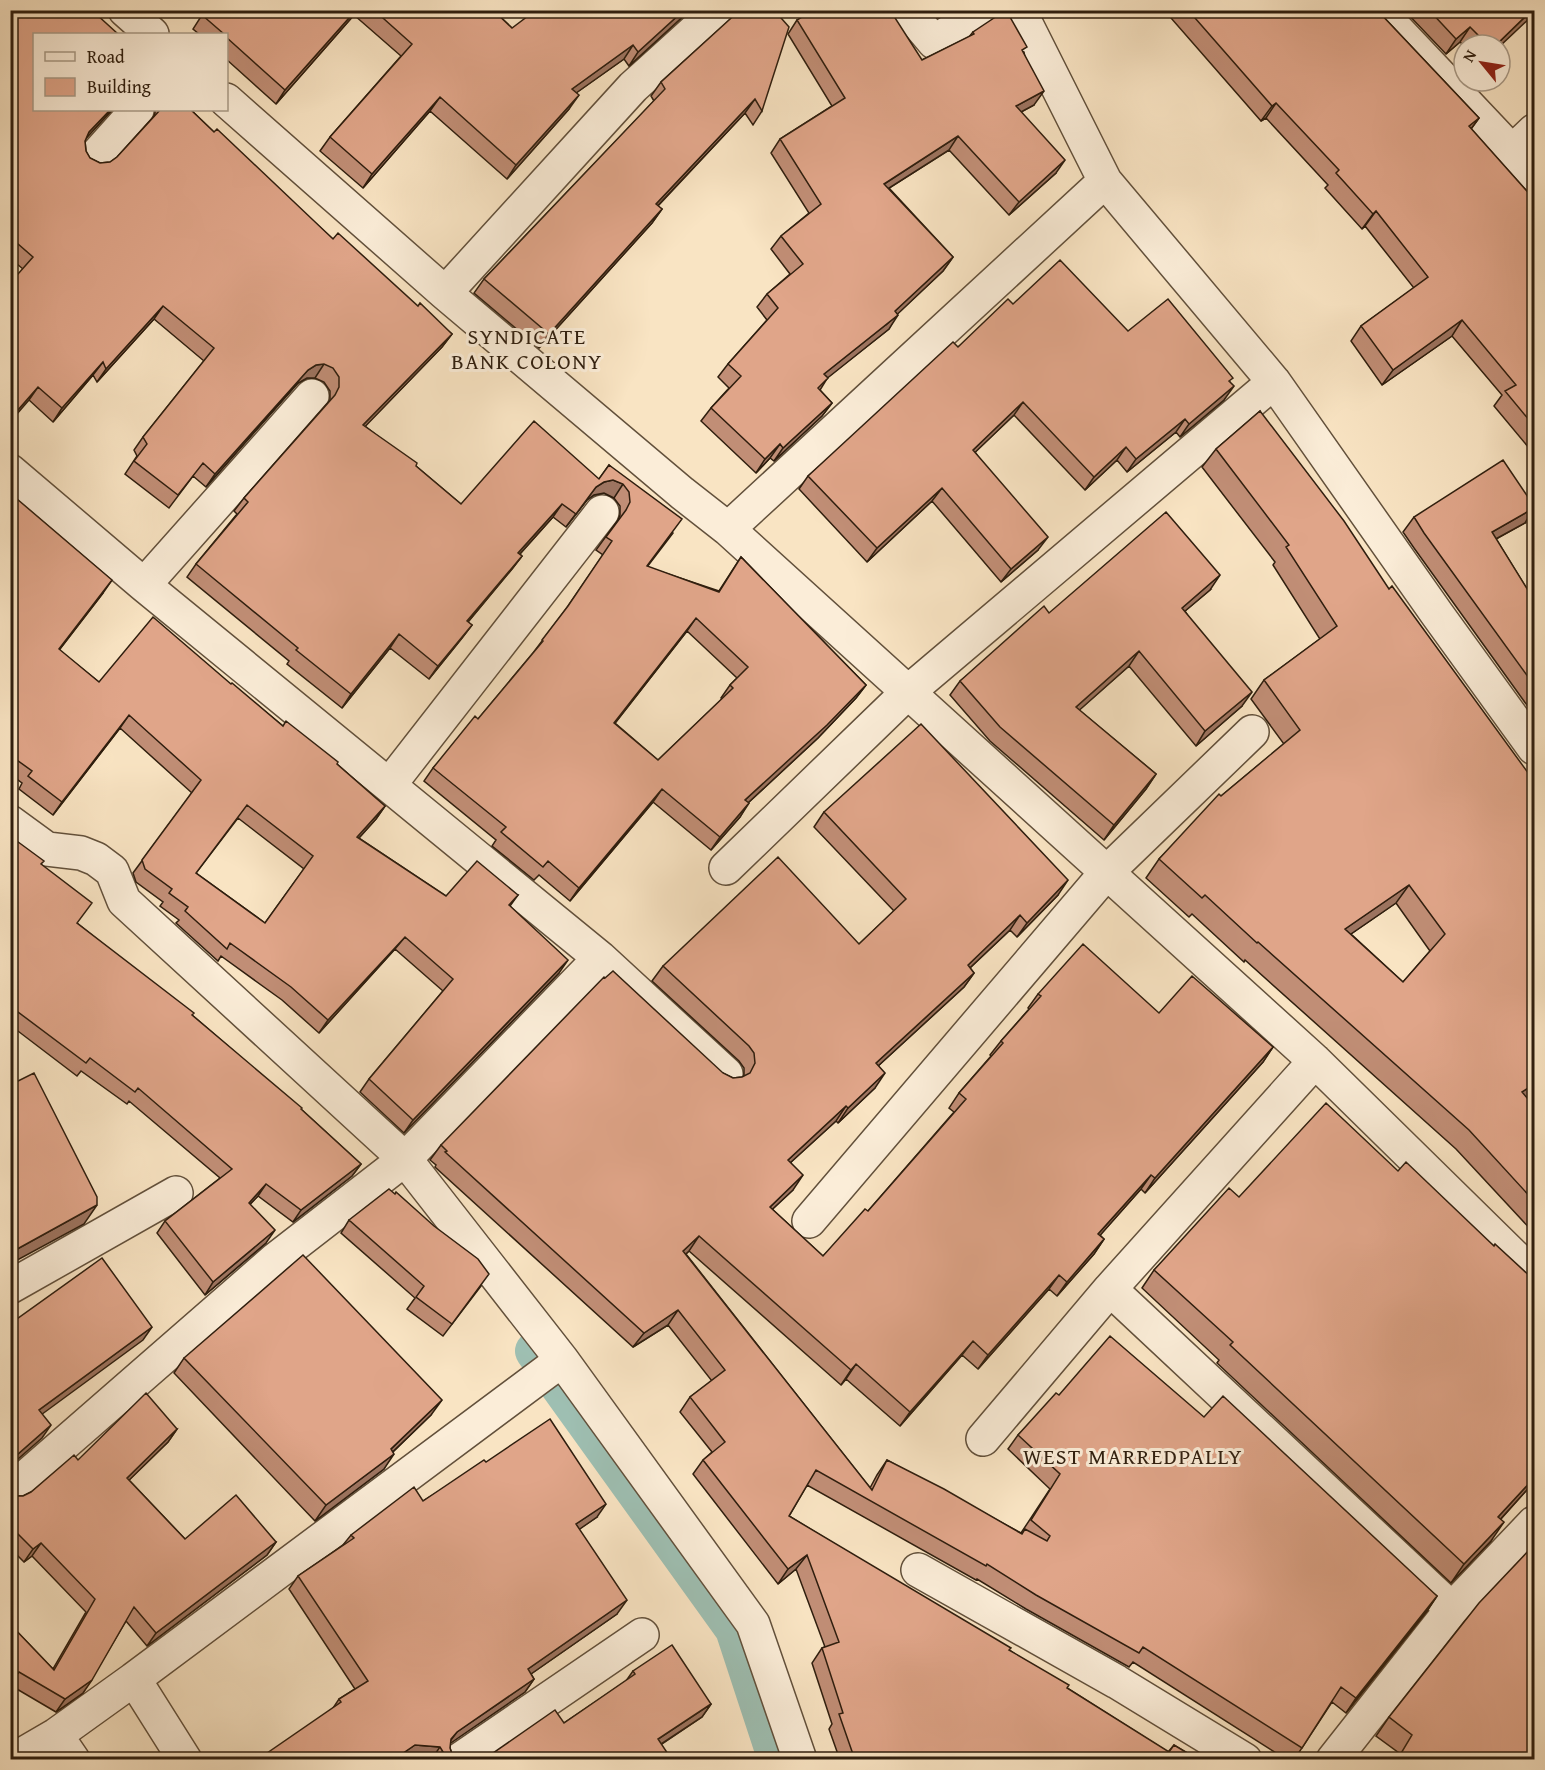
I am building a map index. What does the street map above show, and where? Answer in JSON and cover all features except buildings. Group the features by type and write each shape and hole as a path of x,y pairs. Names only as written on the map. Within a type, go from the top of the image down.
{"street":[{"path":"125,10 151,33"},
{"path":"445,293 633,87 718,10"},
{"path":"907,10 934,42 984,10"},
{"path":"1018,10 1104,181 1274,382 1534,748"},
{"path":"1378,10 1534,175"},
{"path":"228,102 445,293 682,493 720,522 1316,1061 1534,1276"},
{"path":"94,158 136,111"},
{"path":"1511,153 1534,130"},
{"path":"720,522 1104,181"},
{"path":"726,868 908,692 1274,382"},
{"path":"144,585 312,396"},
{"path":"10,471 144,585 390,784 609,966 726,1074"},
{"path":"390,784 602,512"},
{"path":"809,1221 1106,873 1252,732"},
{"path":"10,822 47,849 81,853 96,859 112,871 124,901 405,1159 549,1370 753,1624 800,1760"},
{"path":"10,1491 276,1259 405,1159 609,966"},
{"path":"983,1439 1110,1289 1316,1061"},
{"path":"10,1287 176,1193"},
{"path":"1110,1289 1452,1609"},
{"path":"13,1760 64,1747 134,1679 549,1370"},
{"path":"1341,1757 1452,1609 1534,1523"},
{"path":"918,1570 1117,1682 1245,1760"},
{"path":"459,1760 642,1635"},
{"path":"134,1679 185,1760"}],"waterway":[{"path":"535,1351 735,1629 778,1760"}],"district":[{"name":"SYNDICATE BANK COLONY","path":"527,348"},
{"name":"WEST MARREDPALLY","path":"1133,1456"}]}
